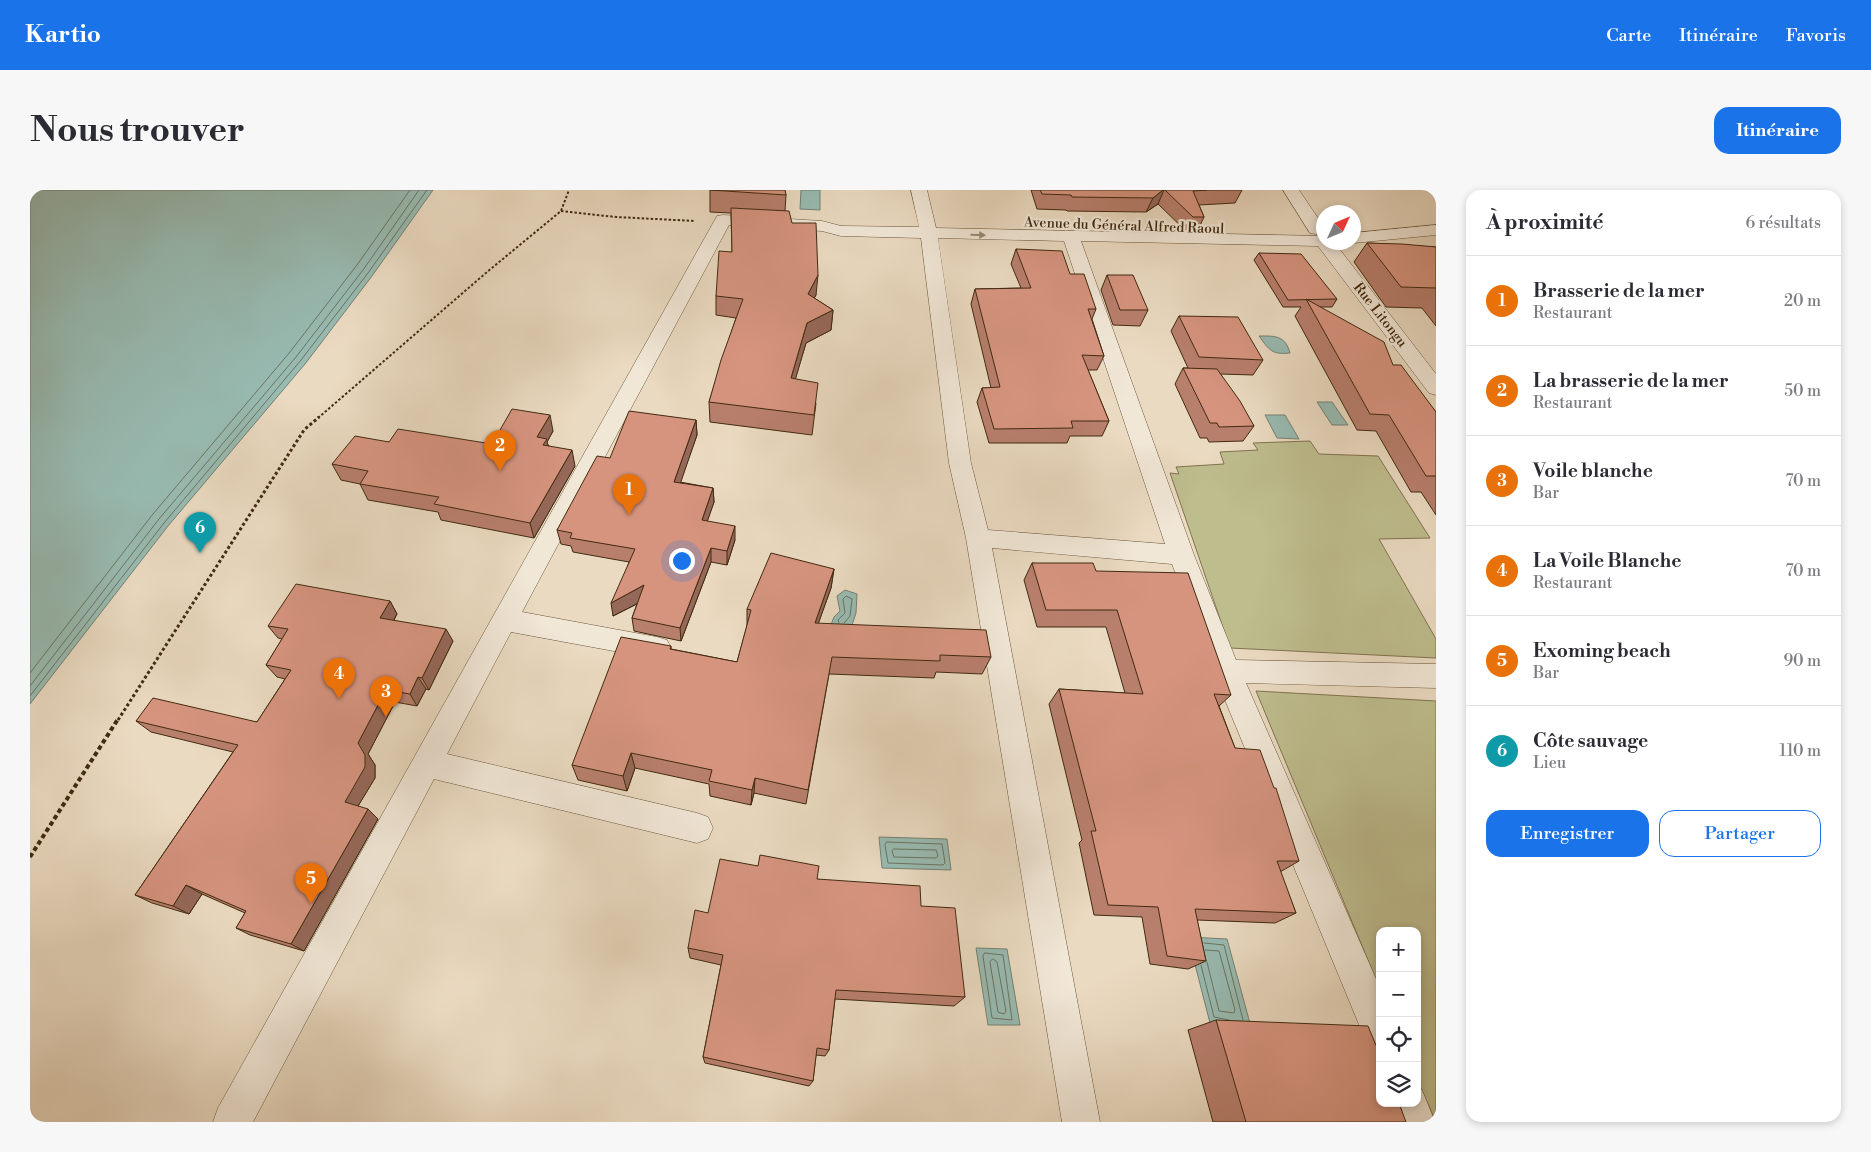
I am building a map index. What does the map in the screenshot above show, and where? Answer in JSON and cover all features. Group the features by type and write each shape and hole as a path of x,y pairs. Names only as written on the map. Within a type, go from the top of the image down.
{"street":[{"path":"919,190 927,228 960,463 978,538 1081,1122"},
{"name":"Rue Litongu","path":"1291,190 1316,229"},
{"path":"1361,226 1436,219"},
{"path":"232,1122 590,461 634,388 722,220 822,226 842,231 927,228"},
{"name":"Avenue du Général Alfred Raoul","path":"927,228 1071,237 1316,238"},
{"name":"Avenue du Général Alfred Raoul","path":"927,228 1316,238"},
{"path":"1361,237 1436,230"},
{"path":"1071,237 1181,555 1227,671 1376,1023"},
{"name":"Rue Litongu","path":"1331,250 1436,388"},
{"path":"978,538 1181,555"},
{"path":"504,620 672,651"},
{"path":"1227,671 1436,676"},
{"path":"426,763 697,828"},
{"path":"1410,1107 1416,1122"}],"path":[{"path":"30,857 304,430 487,272 561,211 569,190"},
{"path":"561,211 616,217 686,221 722,220"}],"shaded area":[{"path":"1310,441 1319,454 1378,456 1430,538 1379,539 1436,639 1436,658 1230,648 1170,473 1179,474 1176,467 1224,464 1220,452 1258,450 1253,443"},
{"path":"1256,691 1436,701 1436,1122 1421,1088 1421,927 1376,927 1376,979"}],"water":[{"path":"30,190 433,190 372,276 305,364 168,526 30,704"},
{"path":"801,190 820,190 820,210 800,209"},
{"path":"1259,336 1279,338 1288,347 1290,353 1275,352"},
{"path":"1317,402 1332,402 1348,425 1332,425"},
{"path":"1265,415 1285,415 1299,439 1277,438"},
{"path":"845,590 857,594 856,613 852,625 830,627 834,617 840,611 837,596"},
{"path":"879,837 947,839 951,870 882,868"},
{"path":"1188,937 1227,939 1251,1027 1210,1023"},
{"path":"976,948 1007,949 1020,1025 988,1025"}],"building":[{"path":"710,190 785,190 786,195"},
{"path":"1040,190 1163,190 1153,198 1072,197 1071,195 1042,194"},
{"path":"1165,190 1207,190 1193,191 1204,217 1193,217"},
{"path":"731,208 789,211 792,223 816,223 818,275 808,294 833,310 807,323 791,378 818,383 814,415 709,402 721,360 743,299 716,296 719,251 732,252"},
{"path":"1367,243 1436,247 1436,288 1401,287"},
{"path":"1016,249 1062,251 1070,274 1084,274 1096,309 1088,309 1104,356 1082,355 1109,421 1071,421 1073,428 994,429 982,388 1000,387 975,289 1031,288"},
{"path":"1259,253 1301,254 1337,299 1288,300"},
{"path":"1107,275 1133,275 1148,310 1120,310"},
{"path":"1306,299 1384,342 1393,365 1401,365 1436,412 1436,476 1426,476 1389,415 1370,414"},
{"path":"1179,316 1238,317 1263,360 1199,357"},
{"path":"1183,368 1217,369 1240,401 1254,426 1219,427 1217,423 1210,423"},
{"path":"512,409 550,415 537,437 547,439 543,445 572,450 530,523 434,504 439,497 360,484 368,471 332,464 355,436 389,442 398,429 492,444"},
{"path":"629,411 696,420 674,482 713,488 702,520 735,526 727,551 711,548 680,628 632,618 644,585 611,603 635,549 570,538 572,533 557,530 597,456 610,458"},
{"path":"771,553 834,569 815,623 986,630 991,657 940,655 940,661 832,657 808,790 755,778 752,790 709,781 712,770 631,753 623,776 572,765 621,637 671,646 670,649 737,662 751,610 747,609"},
{"path":"1032,563 1093,563 1096,571 1188,573 1231,695 1214,694 1235,748 1260,750 1274,788 1276,788 1299,861 1277,861 1296,913 1195,909 1206,961 1167,956 1158,907 1108,905 1091,831 1096,831 1059,689 1143,694 1117,610 1046,610"},
{"path":"296,584 390,601 380,618 446,629 422,678 418,677 410,694 386,690 358,743 365,755 365,767 345,802 368,809 291,944 236,928 246,911 186,885 173,906 135,895 238,745 136,721 153,698 257,722 291,670 266,665 288,629 268,626"},
{"path":"760,855 819,866 817,879 920,886 921,906 955,908 965,997 836,990 829,1050 817,1048 813,1081 703,1057 723,955 688,948 695,910 708,913 720,859 758,866"},
{"path":"1216,1020 1368,1026 1376,1045 1376,1107 1400,1107 1406,1122 1246,1122"}],"place":[{"name":"La brasserie de la mer","path":"500,471"},
{"name":"Brasserie de la mer","path":"629,515"},
{"name":"Côte sauvage","path":"200,553"},
{"name":"La Voile Blanche","path":"339,699"},
{"name":"Voile blanche","path":"386,717"},
{"name":"Exoming beach","path":"311,904"}]}
